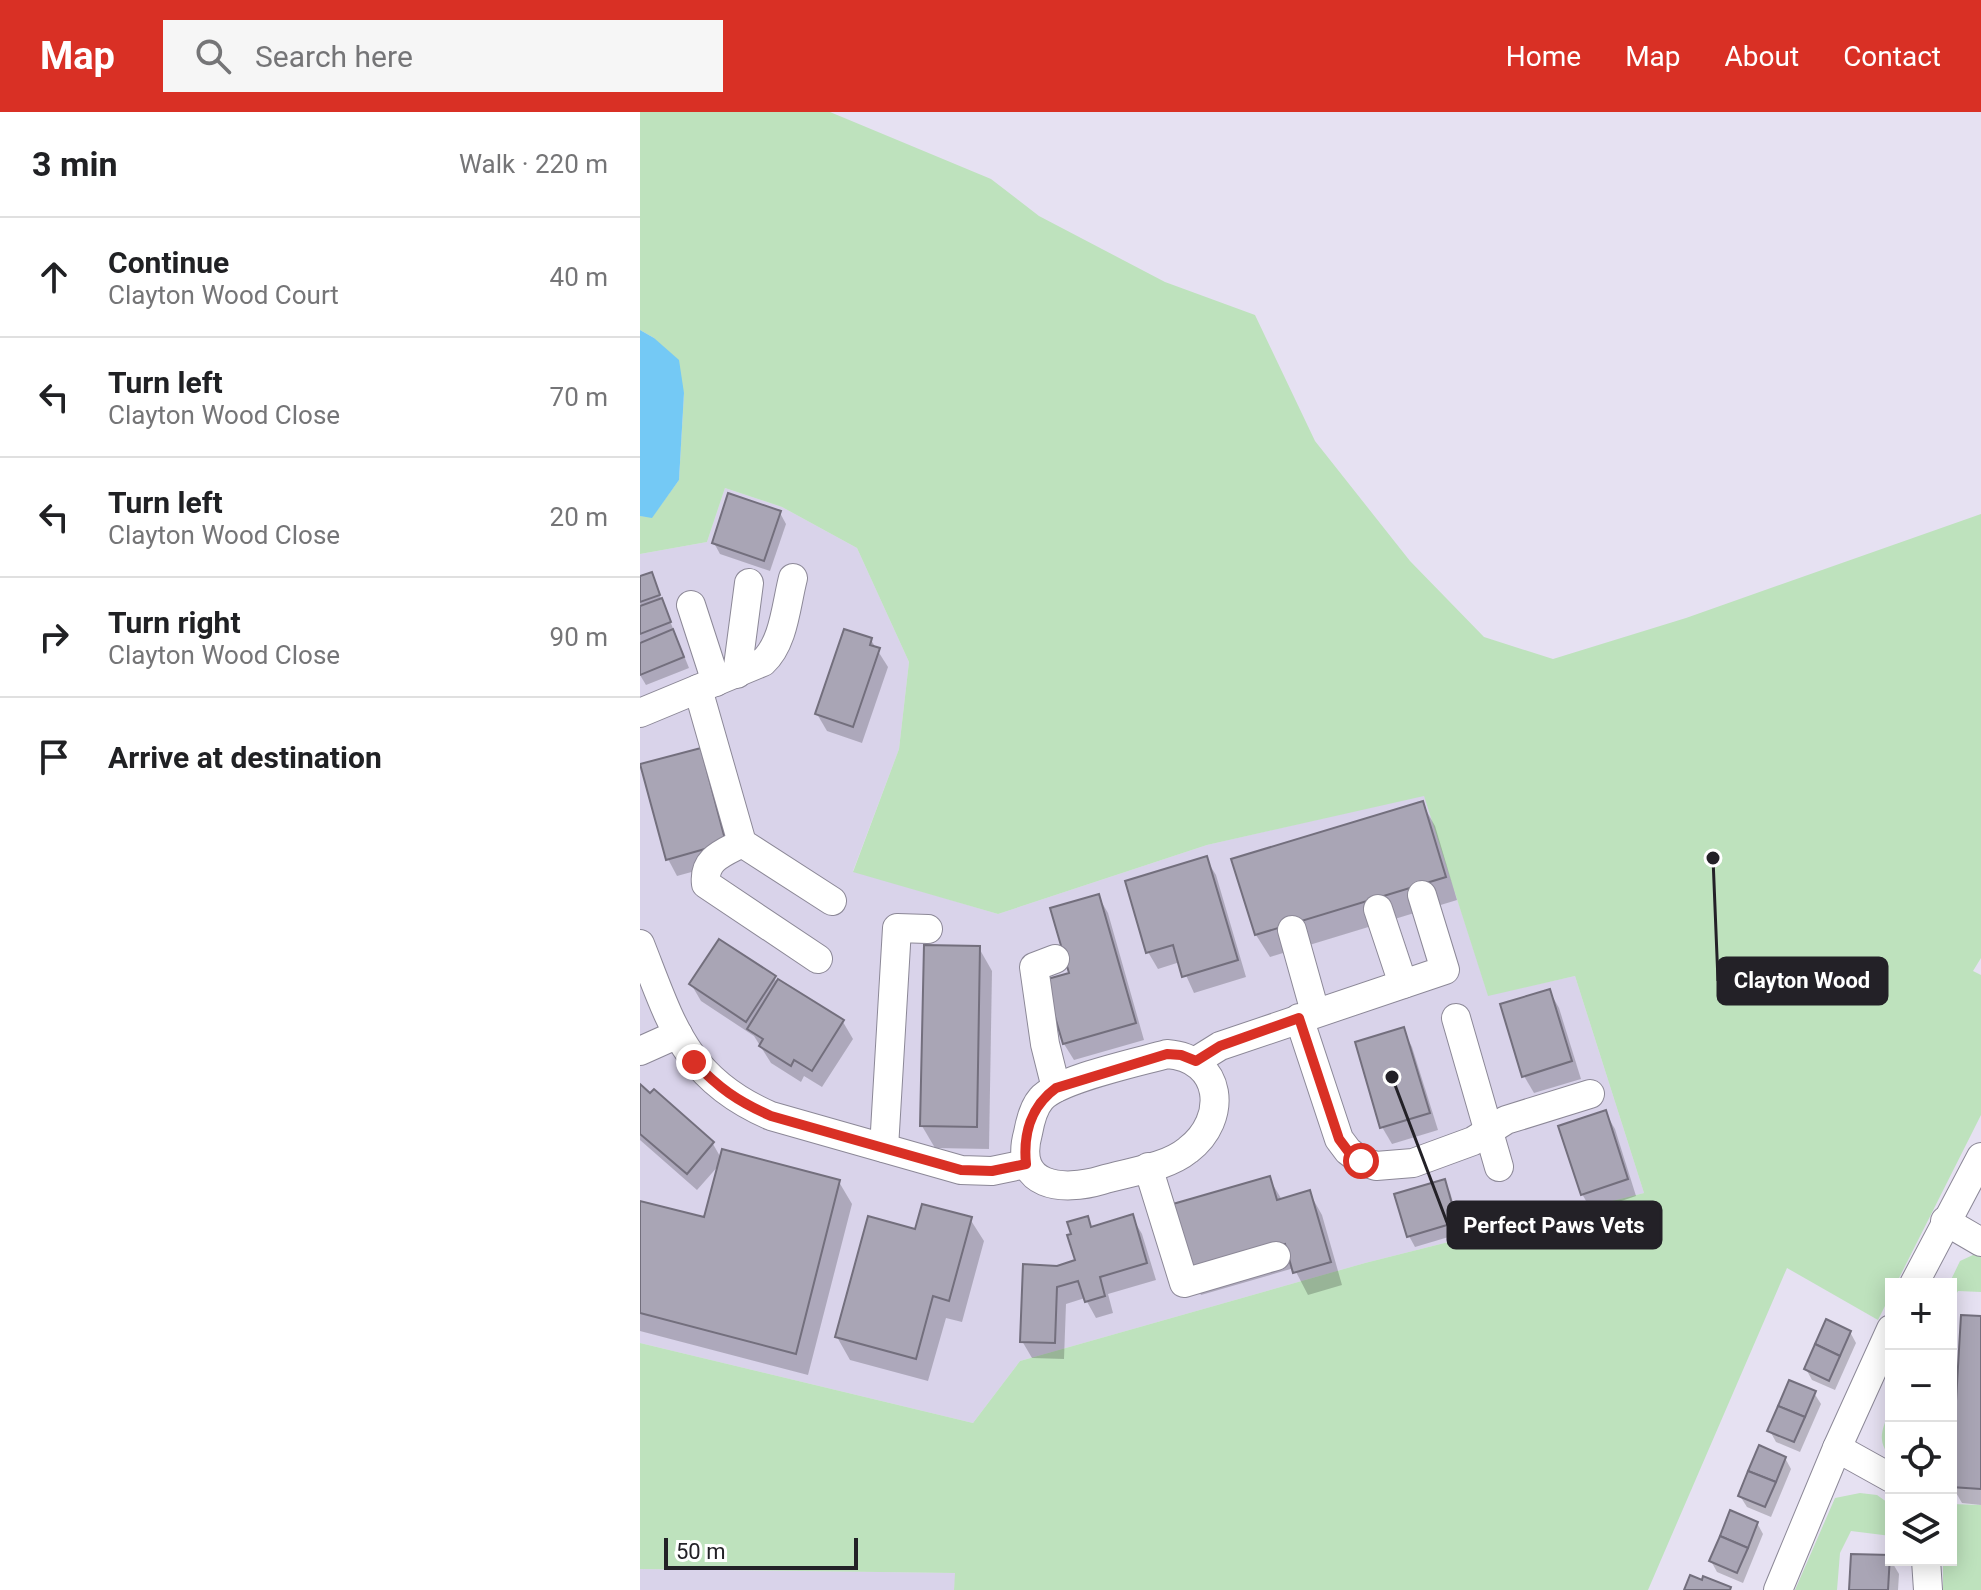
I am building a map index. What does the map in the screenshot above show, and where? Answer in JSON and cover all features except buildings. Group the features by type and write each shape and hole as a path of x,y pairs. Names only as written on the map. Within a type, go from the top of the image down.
{"street":[{"path":"640,713 763,662 772,654 777,642 793,578"},
{"path":"717,682 749,583"},
{"path":"691,605 717,682 742,843 832,901"},
{"path":"742,843 715,857 707,867 706,884 818,959"},
{"path":"1196,1061 1220,1046 1445,970 1422,895"},
{"path":"1378,909 1403,984"},
{"path":"884,1148 897,928 928,929"},
{"path":"1292,930 1307,1015 1339,1139 1361,1161 1376,1166 1413,1163 1473,1141 1506,1120 1590,1094"},
{"path":"640,944 678,1034 694,1062 718,1087 741,1103 771,1116 977,1172 1026,1164"},
{"path":"1055,959 1034,967 1045,1044 1056,1088"},
{"path":"1456,1018 1499,1167"},
{"path":"640,1051 678,1034"},
{"path":"1167,1054 1181,1055 1196,1061 1209,1075 1215,1095 1213,1118 1205,1135 1172,1159 1096,1182 1046,1183 1035,1178 1026,1164 1024,1145 1032,1116 1041,1099 1056,1088 1167,1054"},
{"path":"1917,1278 1981,1157"},
{"path":"1148,1167 1184,1283 1276,1256"},
{"path":"1945,1221 1981,1242"},
{"path":"1778,1590 1885,1342"},
{"path":"1837,1448 1885,1475"},
{"path":"1926,1566 1928,1590"}],"shaded area":[{"path":"725,488 782,507 857,548 909,662 899,749 853,871 998,914 1207,845 1424,795 1488,995 1575,976 1644,1193 1365,1263 1020,1361 973,1423 640,1343 640,554 707,542"},
{"path":"640,1569 956,1573 954,1590 640,1590"}],"green space":[{"path":"640,112 830,112 991,179 1039,216 1165,282 1255,315 1315,441 1410,561 1484,637 1553,659 1686,618 1981,514 1981,958 1973,971 1981,975 1981,1115 1899,1278 1885,1278 1885,1306 1878,1320 1787,1268 1648,1590 954,1590 955,1573 640,1569 640,1343 973,1423 1020,1361 1365,1263 1644,1193 1575,976 1488,996 1424,796 1207,845 998,914 853,872 899,749 909,662 857,548 782,507 725,488 707,542 640,554 640,516 652,517 679,480 684,393 654,338 640,330"},
{"path":"1973,1255 1981,1256 1981,1292 1957,1293 1957,1278 1952,1278 1960,1261"},
{"path":"1885,1423 1885,1450 1883,1446"},
{"path":"1860,1493 1877,1495 1885,1501 1885,1535 1851,1531 1840,1553 1837,1590 1795,1590 1835,1498"},
{"path":"1957,1504 1981,1505 1981,1590 1943,1590 1943,1566 1957,1566"}],"water":[{"path":"640,330 679,360 684,393 679,480 652,518 640,516"}],"place":[{"name":"Clayton Wood","path":"1713,858"},
{"name":"Perfect Paws Vets","path":"1392,1077"}],"route":[{"path":"694,1062 718,1087 741,1103 771,1116 961,1170 992,1171 1026,1164 1024,1145 1032,1116 1041,1099 1056,1088 1167,1054 1196,1061 1220,1046 1299,1018 1339,1139 1361,1161"}]}
